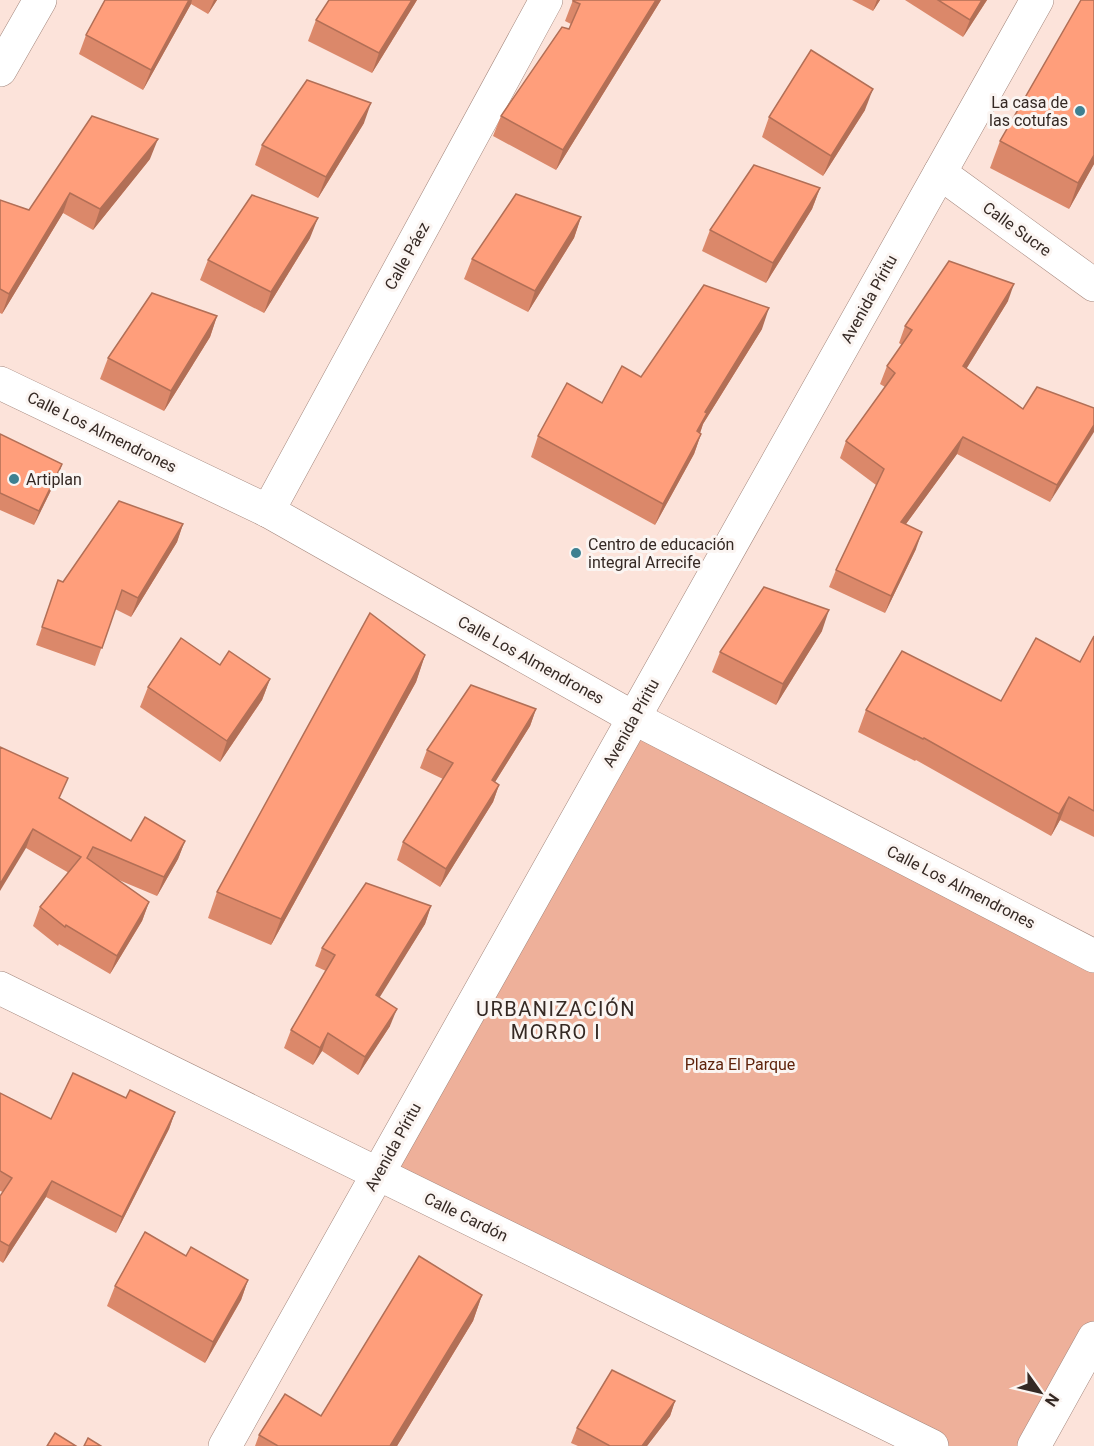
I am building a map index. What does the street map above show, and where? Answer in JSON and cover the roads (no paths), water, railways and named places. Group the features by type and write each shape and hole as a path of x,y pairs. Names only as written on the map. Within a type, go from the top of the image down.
{"street":[{"path":"0,70 40,0"},
{"name":"Calle Páez","path":"268,511 546,0"},
{"name":"Avenida Píritu","path":"225,1446 1037,0"},
{"name":"Calle Sucre","path":"940,173 1094,285"},
{"name":"Calle Los Almendrones","path":"0,383 268,511 634,718 1094,956"},
{"name":"Calle Cardón","path":"0,988 932,1446"},
{"path":"1034,1446 1094,1338"}],"place":[{"name":"La casa de las cotufas","path":"1080,111"},
{"name":"Artiplan","path":"14,479"},
{"name":"Centro de educación integral Arrecife","path":"576,553"}],"district":[{"name":"URBANIZACIÓN MORRO I","path":"556,1020"}],"park label":[{"name":"Plaza El Parque","path":"740,1064"}]}
